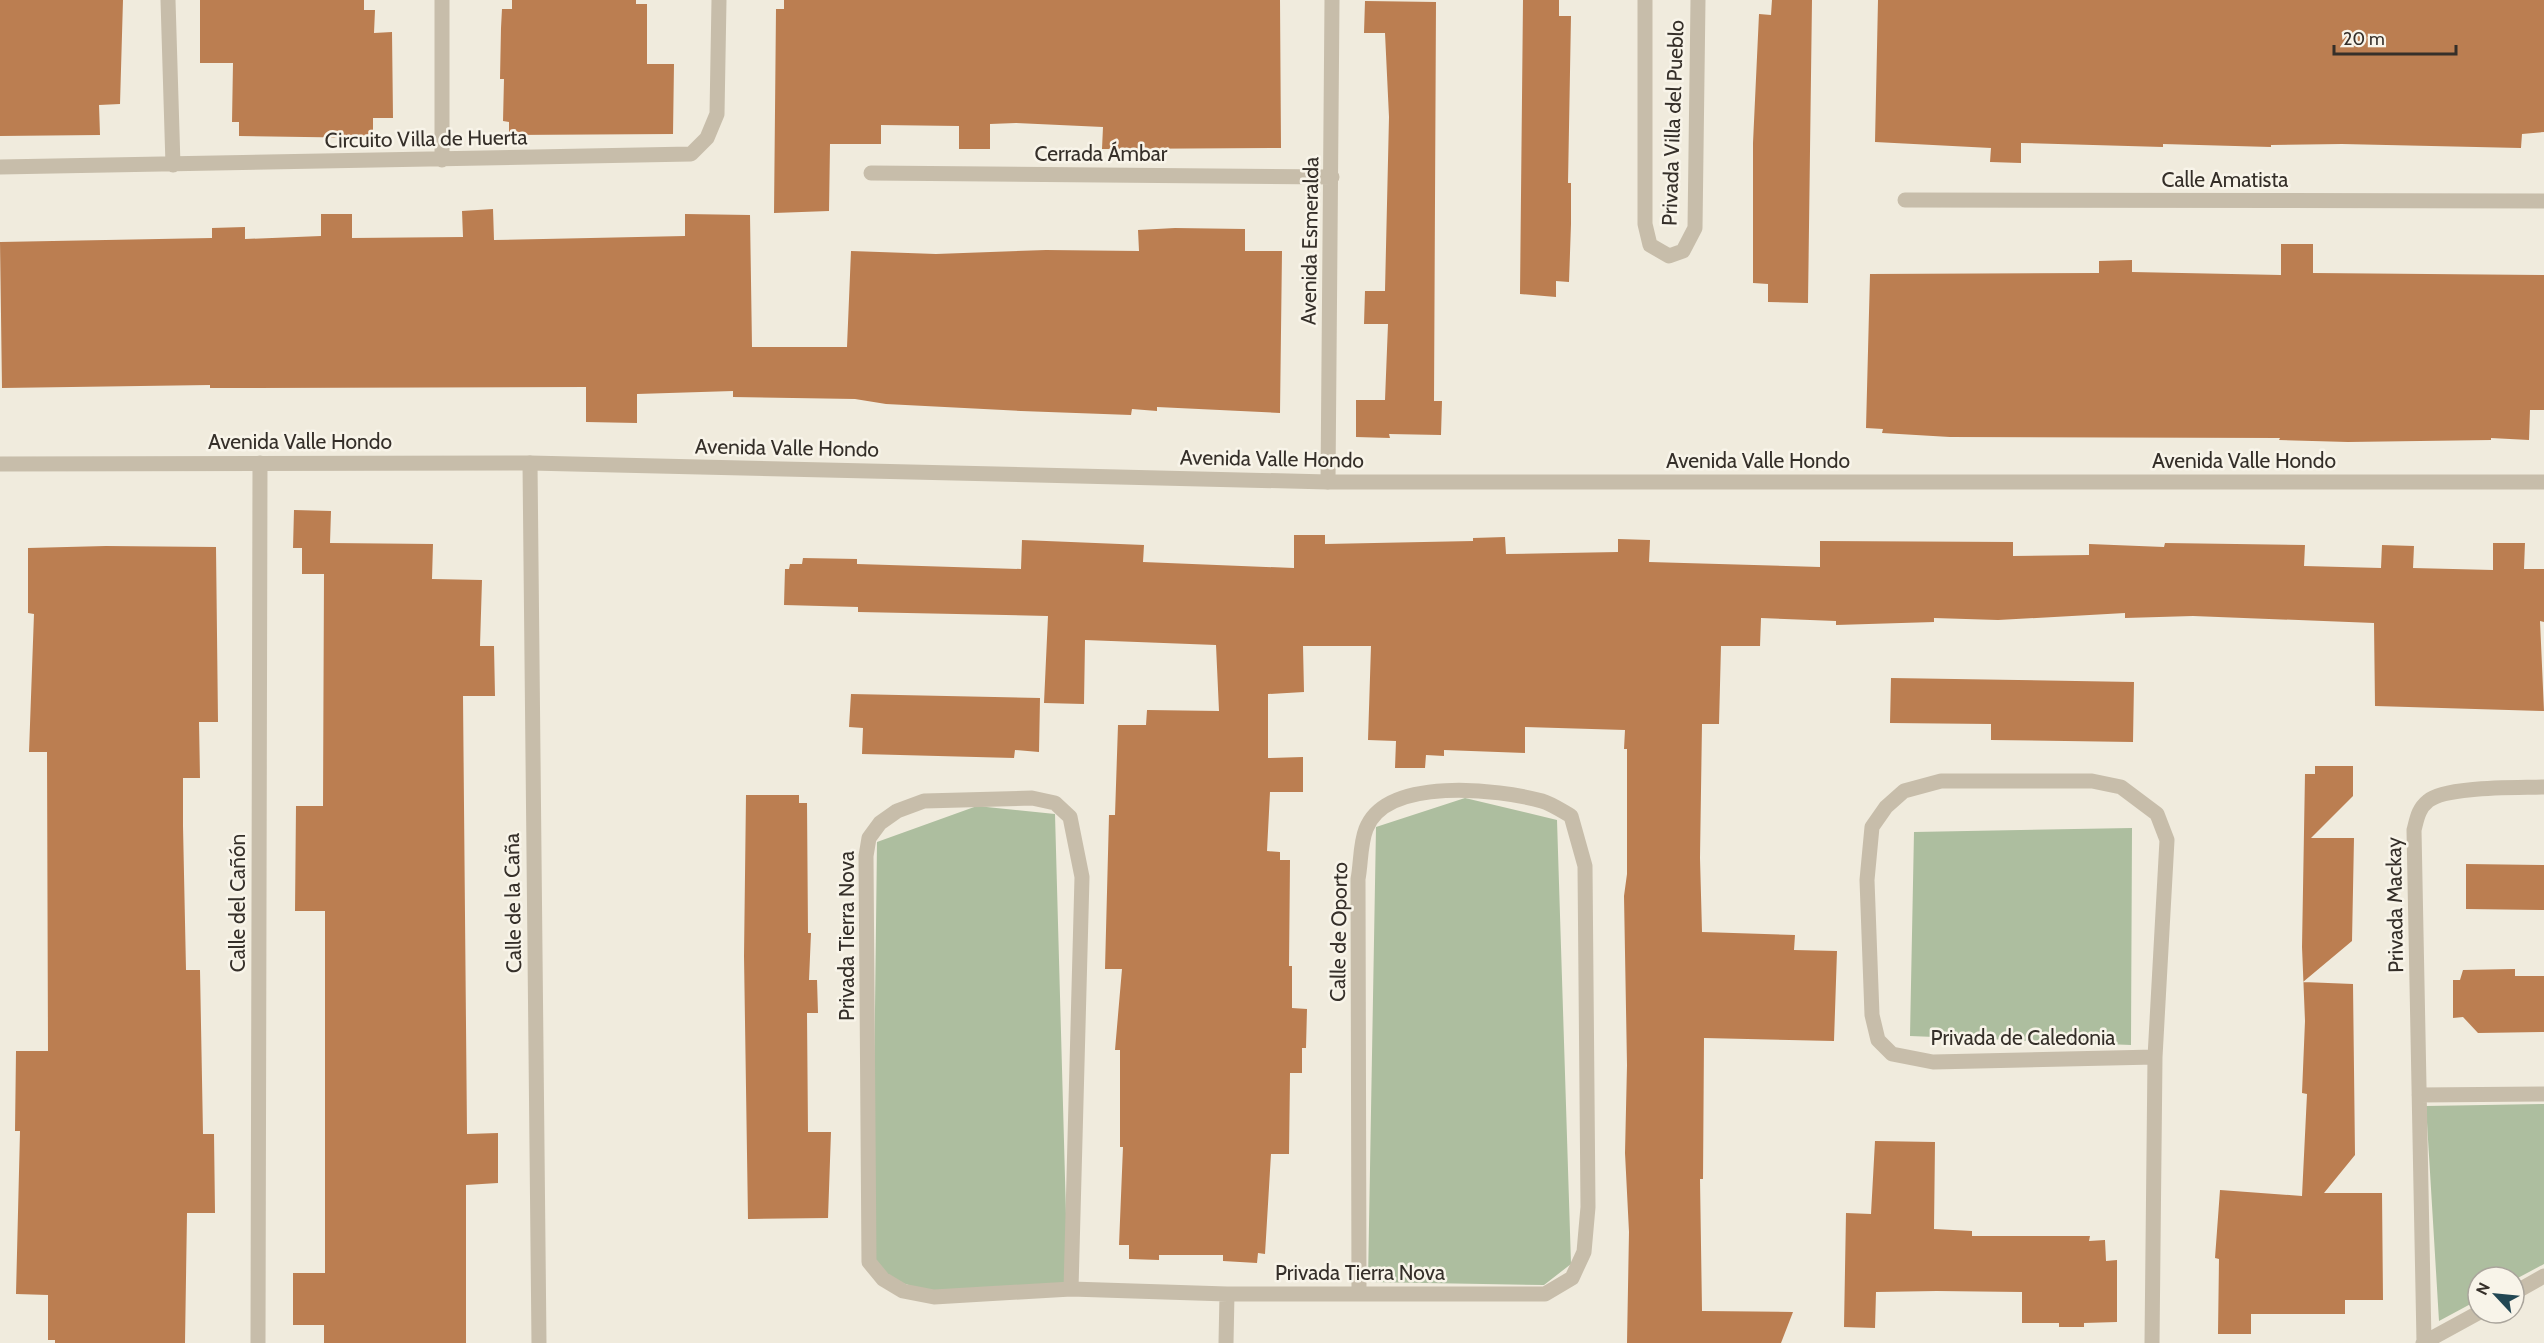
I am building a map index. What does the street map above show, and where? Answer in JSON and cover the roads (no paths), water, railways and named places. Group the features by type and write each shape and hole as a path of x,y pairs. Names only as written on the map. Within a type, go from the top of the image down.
{"street":[{"path":"168,0 173,165"},
{"path":"442,0 442,160"},
{"name":"Circuito Villa de Huerta","path":"0,167 442,160 691,153 707,138 717,114 719,0"},
{"name":"Avenida Esmeralda","path":"1328,482 1332,0"},
{"name":"Privada Villa del Pueblo","path":"1645,0 1645,224 1650,245 1669,256 1683,251 1695,228 1698,0"},
{"name":"Cerrada Ámbar","path":"871,173 1332,177"},
{"name":"Calle Amatista","path":"1905,200 2544,201"},
{"name":"Calle del Cañón","path":"258,1343 260,463"},
{"name":"Avenida Valle Hondo","path":"0,464 530,463 1328,482 2544,482"},
{"name":"Calle de la Caña","path":"530,463 539,1343"},
{"name":"Privada de Caledonia","path":"2152,1343 2155,1057 2167,840 2157,814 2121,787 2092,781 1941,781 1904,791 1886,807 1872,827 1867,880 1872,1016 1878,1040 1892,1054 1933,1062 2155,1057"},
{"name":"Privada Mackay","path":"2423,1343 2414,830 2418,812 2429,800 2453,792 2544,787"},
{"name":"Calle de Oporto","path":"1359,1293 1358,879 1366,828 1383,808 1414,793 1503,793 1544,802 1571,816 1585,866 1588,1207"},
{"name":"Privada Tierra Nova","path":"1071,1289 1082,876 1070,817 1055,803 1032,798 924,801 897,810 880,823 869,838 866,856 870,1262 883,1279 903,1291 934,1298 1071,1289 1227,1294 1545,1294 1572,1278 1584,1252 1588,1207"},
{"path":"2419,1095 2544,1094"},
{"path":"2526,1286 2544,1276"},
{"path":"1226,1343 1227,1294"},
{"path":"2423,1343 2466,1319"}]}
